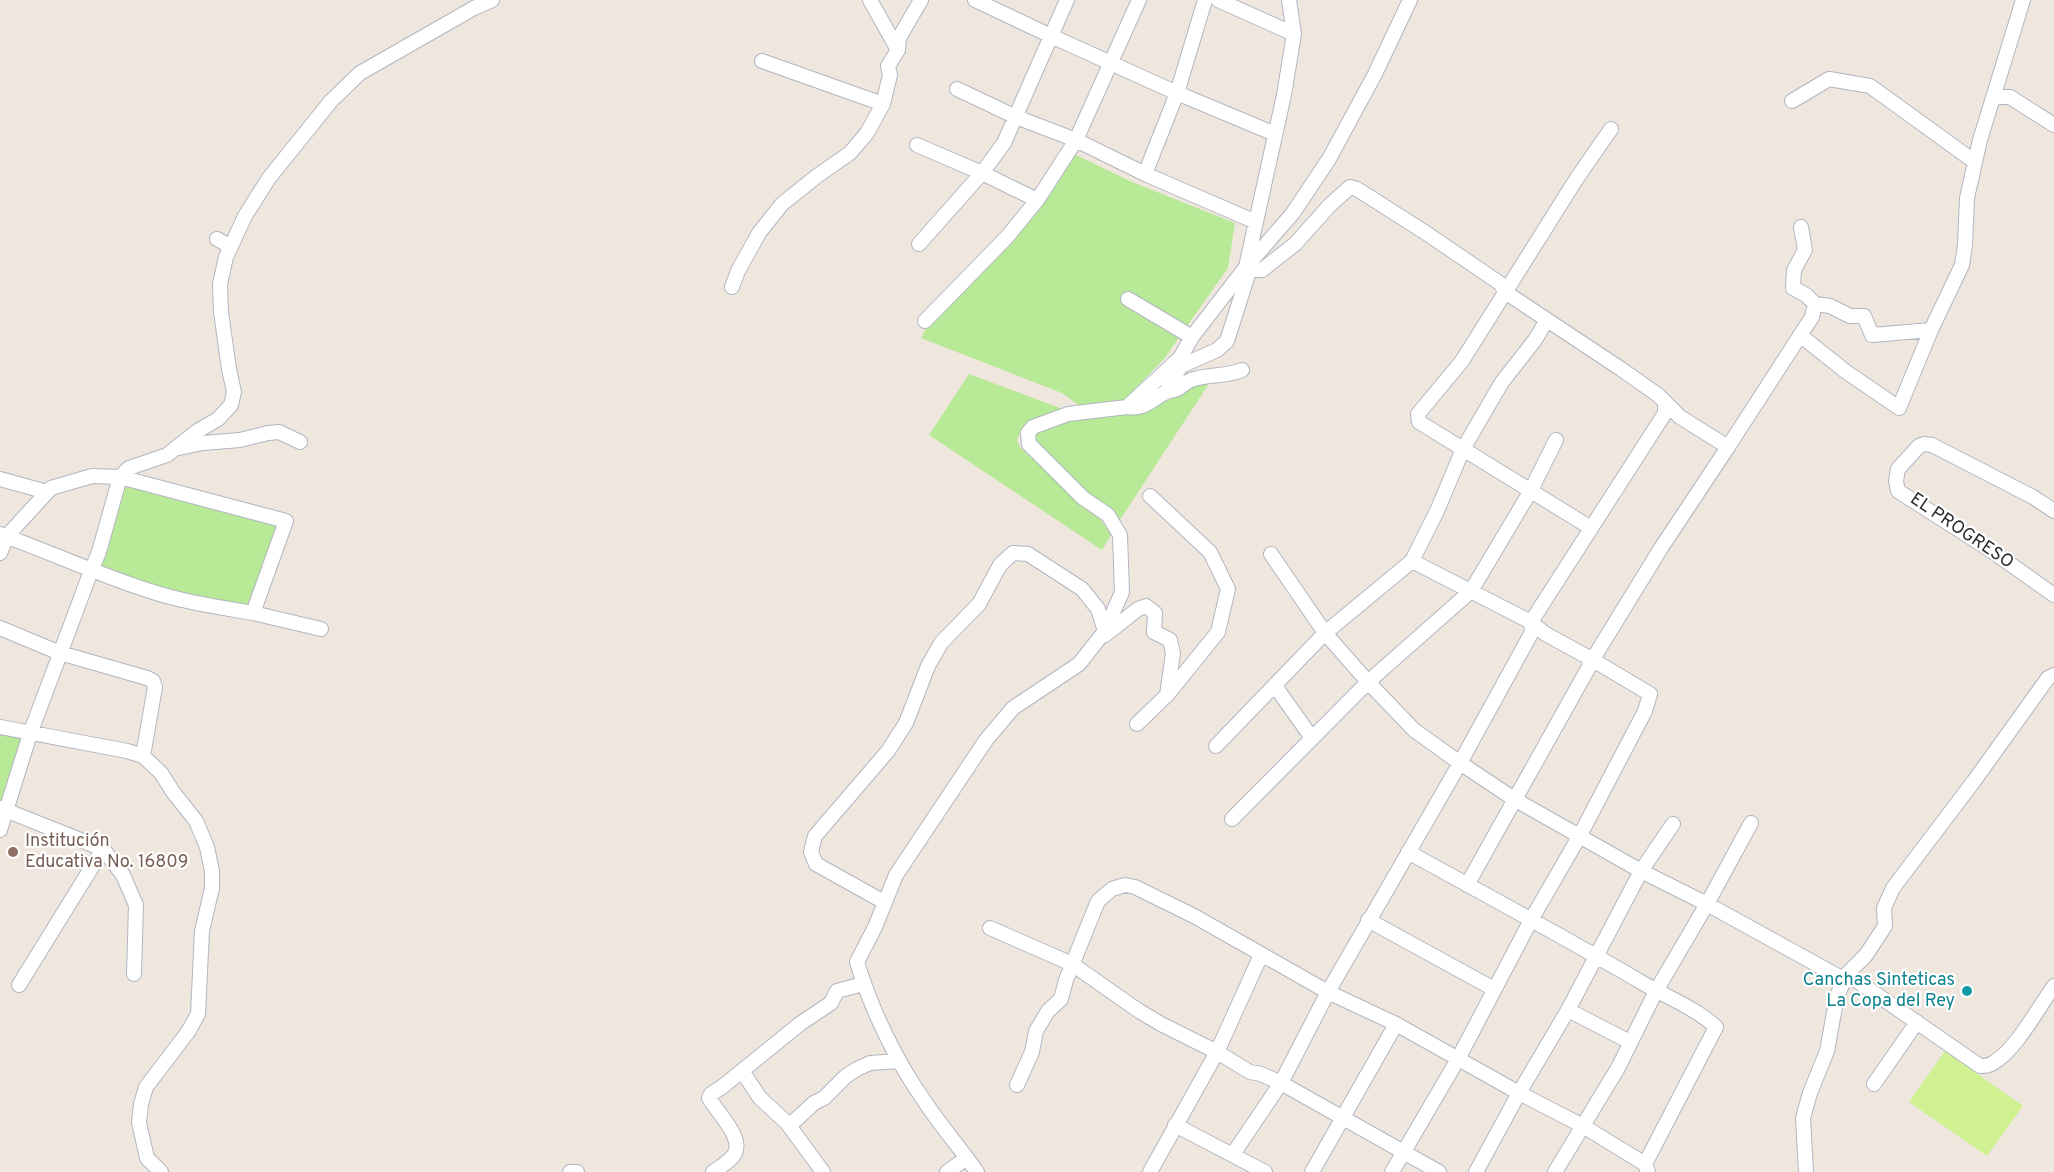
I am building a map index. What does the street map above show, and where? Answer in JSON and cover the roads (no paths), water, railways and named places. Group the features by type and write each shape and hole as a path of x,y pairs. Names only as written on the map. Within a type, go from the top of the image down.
{"street":[{"path":"0,830 4,809 30,734 99,552 120,477 129,468 167,455 196,432 218,419 231,405 234,392 222,323 219,284 229,249 245,216 269,178 331,101 360,73 492,0"},
{"path":"870,0 898,50"},
{"path":"732,287 759,232 783,204 850,153 867,133 883,104 890,75 888,66 898,50 899,38 921,0"},
{"path":"975,0 1177,93 1275,134"},
{"path":"919,244 982,173 1004,143 1067,0"},
{"path":"925,321 1007,237 1037,200 1076,140 1138,0"},
{"path":"1145,174 1177,93 1204,0"},
{"path":"1218,0 1294,34"},
{"path":"1165,393 1182,366 1217,350 1227,340 1248,269 1284,95 1294,34 1289,0"},
{"path":"1127,407 1180,358 1192,337 1248,269 1253,259 1293,213 1329,159 1375,74 1410,0"},
{"path":"1800,335 1845,371 1899,408 1931,330 1962,265 1967,198 1980,140 2023,0"},
{"path":"762,61 883,104"},
{"path":"1792,101 1829,79 1870,86 1975,162"},
{"path":"957,89 1256,222"},
{"path":"1994,97 2010,97 2054,125"},
{"path":"1591,528 1419,422 1418,414 1462,361 1611,129"},
{"path":"917,146 982,173 1037,200"},
{"path":"1248,269 1262,270 1295,244 1330,205 1350,187 1357,189 1501,284 1505,292 1621,369 1658,395 1680,417 1728,447"},
{"path":"1801,228 1805,250 1794,270 1793,288 1806,295 1815,304 1830,306 1850,316 1864,316 1872,335 1931,330"},
{"path":"217,239 226,244 229,249"},
{"path":"1128,299 1192,337"},
{"path":"1467,885 1593,660 1661,548 1812,317 1815,304"},
{"path":"1216,746 1325,633 1412,561 1437,511 1463,449 1502,382 1535,340 1547,320"},
{"path":"977,1172 924,1101 899,1061 863,984 857,962 875,927 896,875 986,740 1013,708 1079,664 1103,634 1122,592 1120,535 1108,515 1083,498 1029,444 1028,433 1033,427 1068,414 1141,407 1165,393 1178,389 1190,380 1242,370"},
{"path":"1233,1155 1281,1083 1368,920 1460,763 1532,632 1531,622 1665,413 1665,402"},
{"path":"174,449 279,432 300,442"},
{"path":"1232,819 1368,682 1471,591 1530,492 1556,440"},
{"name":"EL PROGRESO","path":"2054,511 2033,497 1932,445 1919,446 1898,469 1896,481 1898,491 1989,549 2054,595"},
{"path":"0,553 3,535 51,488 92,476 120,477 286,521 253,613"},
{"path":"0,479 47,492"},
{"path":"1137,724 1167,695 1218,632 1228,589 1210,552 1150,496"},
{"path":"3,535 91,571 160,594 321,629"},
{"path":"884,902 816,864 811,852 814,836 888,751 906,723 928,666 941,643 979,604 1000,565 1012,553 1028,554 1082,589 1098,609 1103,634"},
{"path":"1271,554 1325,633 1414,730 1514,799 1641,871 1846,977 1980,1066 1991,1065 2002,1057 2017,1040 2054,986"},
{"path":"1392,1172 1458,1059 1531,920 1579,837 1645,711 1650,694 1544,633 1531,622 1412,561"},
{"path":"1103,634 1138,609 1146,606 1155,613 1154,632 1170,640 1173,652 1167,695"},
{"path":"0,627 60,653 153,681 155,687 143,756"},
{"path":"1806,1172 1803,1118 1810,1093 1827,1051 1837,996 1846,977 1866,955 1885,926 1884,908 1893,888 2048,678 2053,675"},
{"path":"1275,686 1312,738"},
{"path":"0,727 143,756 161,773 172,792 196,821 207,847 212,871 212,888 202,931 198,1014 188,1032 146,1086 141,1104 139,1123 147,1158 161,1172"},
{"path":"4,809 103,849 123,875 136,905 135,974"},
{"path":"1556,1171 1618,1068 1656,991 1751,823"},
{"path":"1476,1172 1568,1010 1641,871 1673,824"},
{"path":"19,985 103,849"},
{"path":"1017,1085 1032,1052 1036,1031 1048,1011 1061,999 1072,964 1098,901 1112,889 1125,885 1135,887 1194,916 1328,992 1396,1024 1583,1126 1646,1168 1716,1027 1696,1011 1656,991 1408,852"},
{"path":"1368,920 1494,989"},
{"path":"990,928 1072,964 1139,1011 1250,1072 1262,1074 1281,1083 1439,1172"},
{"path":"1150,1172 1217,1052 1261,954"},
{"path":"721,1170 735,1155 738,1144 735,1135 709,1098 711,1094 801,1023 831,1003 837,991 863,984"},
{"path":"1568,1010 1630,1042"},
{"path":"1874,1084 1917,1022"},
{"path":"1312,1172 1396,1024"},
{"path":"789,1126 857,1069 870,1063 899,1061"},
{"path":"742,1071 760,1098 789,1126 823,1172"},
{"path":"1175,1125 1265,1172"},
{"path":"946,1172 967,1158"},
{"path":"570,1172 577,1172"}],"place":[{"name":"Institución Educativa No. 16809","path":"13,852"},
{"name":"Canchas Sinteticas La Copa del Rey","path":"1967,991"}]}
